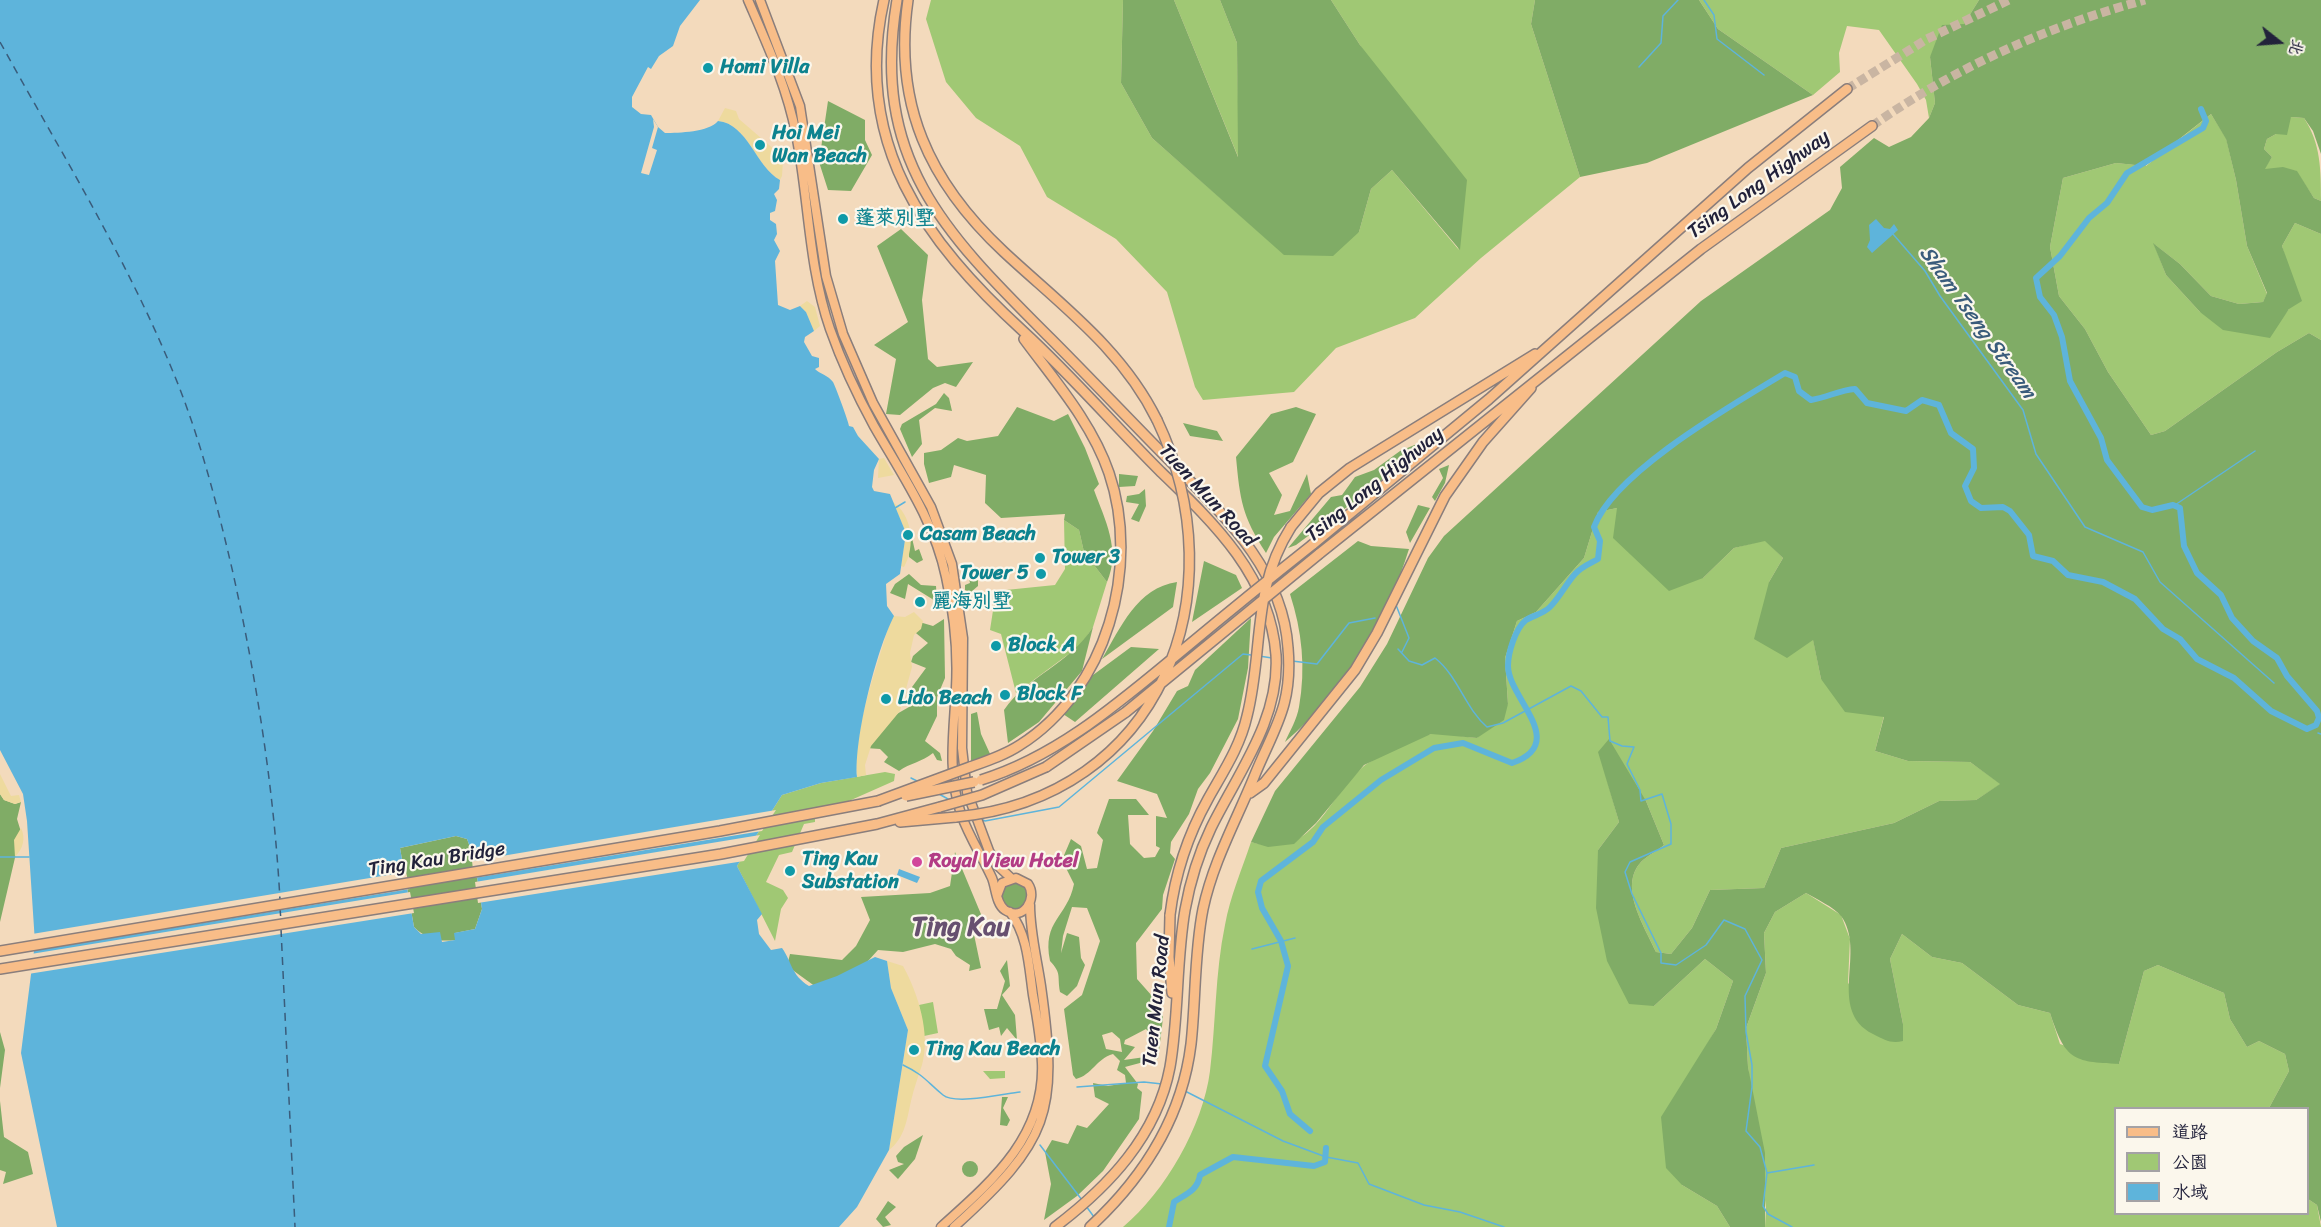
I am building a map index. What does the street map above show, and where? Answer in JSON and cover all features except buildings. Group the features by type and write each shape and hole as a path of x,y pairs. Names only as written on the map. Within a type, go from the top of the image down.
{"highway":[{"name":"Tuen Mun Road","path":"884,0 877,38 876,81 881,120 895,168 910,200 934,237 1014,324 1195,504 1239,557 1261,591 1271,624 1276,660 1268,715 1208,834 1198,861 1183,923 1174,978 1169,1072 1147,1129 1110,1179 1082,1206 1055,1227"},
{"name":"Tuen Mun Road","path":"897,0 890,53 892,100 897,127 908,160 928,201 976,262 1251,548 1272,583 1282,610 1288,641 1289,671 1286,700 1276,732 1254,777 1250,793 1224,841 1215,866 1199,936 1190,1047 1171,1118 1143,1169 1120,1198 1090,1227"},
{"path":"877,824 980,814 1040,798 1071,782 1098,764 1123,741 1142,716 1158,688 1172,654 1182,616 1188,576 1188,544 1183,497 1176,468 1157,420 1139,387 1113,353 1080,319 986,235 962,209 938,173 917,127 907,86 904,41 908,0"},
{"name":"Tsing Long Highway","path":"878,801 981,780 1011,770 1053,748 1134,690 1560,338 1748,168 1846,89"},
{"name":"Tsing Long Highway","path":"877,824 982,795 1028,776 1063,757 1143,699 1319,554 1701,249 1872,126"},
{"path":"878,801 994,758 1021,745 1047,723 1078,687 1104,636 1116,598 1121,550 1117,505 1109,473 1095,441 1014,324"},
{"path":"1174,978 1170,915 1178,869 1187,844 1242,735 1251,695 1262,598 1275,557 1291,527 1319,493 1350,468 1560,338"},
{"path":"1250,793 1264,783 1355,669 1377,633 1444,496 1483,442 1544,373"},
{"name":"Ting Kau Bridge","path":"0,951 720,831 878,801"},
{"name":"Ting Kau Bridge","path":"0,969 704,857 877,824"}],"main road":[{"path":"748,0 781,80 796,133 817,284 833,339 864,407 924,511 943,563 955,644 953,771 956,795 971,840 992,878 1001,906 1010,912 1025,944 1042,1066 1037,1107 1024,1139 1004,1167 940,1227"},
{"path":"760,0 790,74 805,130 826,276 846,344 873,403 931,507 952,564 963,638 962,748 967,792 982,835 997,865 1011,878"},
{"path":"781,80 790,74"},
{"path":"954,1227 998,1187 1023,1158 1045,1109 1050,1065 1048,1033 1031,926 1030,905 1033,896 1028,884 1021,878 1011,878 1002,884 998,896"},
{"path":"1010,912 1022,912 1030,905"}],"green space":[{"path":"931,0 1123,0 1121,83 1152,138 1284,254 1359,232 1371,189 1392,170 1459,250 1360,45 1331,0 1535,0 1531,24 1580,177 1481,258 1415,318 1336,348 1294,392 1203,400 1195,387 1167,292 1116,239 1047,197 1020,146 976,118 946,82 926,19"},
{"path":"1123,0 1174,0 1238,157 1237,43 1220,0 1331,0 1360,45 1467,180 1460,250 1392,170 1371,189 1359,232 1333,256 1284,255 1152,138 1121,83"},
{"path":"1174,0 1220,0 1237,43 1239,159"},
{"path":"1535,0 1699,0 1718,29 1813,95 1647,163 1580,177 1531,24"},
{"path":"1699,0 1979,0 1964,24 1930,57 1935,103 1929,118 1926,100 1917,84 1879,30 1847,26 1839,53 1840,72 1813,95 1718,29"},
{"path":"1979,0 2321,0 2321,154 2313,131 2304,118 2291,117 2287,135 2276,134 2267,139 2264,149 2272,157 2265,169 2283,167 2297,171 2314,198 2321,201 2321,234 2295,223 2282,246 2302,301 2289,309 2270,338 2223,330 2200,312 2166,275 2153,243 2180,264 2211,296 2239,304 2263,302 2267,293 2247,246 2236,180 2226,139 2211,114 2145,166 2116,163 2063,178 2050,247 2059,296 2085,329 2108,372 2151,435 2165,431 2277,352 2309,333 2321,340 2321,1222 2317,1205 2309,1200 2309,1107 2270,1107 2289,1071 2285,1054 2259,1041 2247,1047 2230,1019 2224,993 2158,965 2144,971 2119,1064 2090,1062 2072,1055 2066,1049 2060,1040 2050,1013 2018,1005 1962,963 1932,957 1902,934 1890,959 1903,1024 1903,1041 1888,1041 1873,1034 1859,1023 1852,1010 1849,995 1850,946 1848,930 1841,916 1806,893 1775,912 1764,933 1766,973 1746,1028 1748,1067 1765,1153 1765,1227 1730,1227 1717,1206 1682,1185 1666,1168 1661,1117 1716,1029 1733,981 1705,959 1654,1006 1629,1004 1607,961 1596,908 1598,850 1619,822 1598,752 1609,739 1646,801 1664,845 1641,862 1632,883 1640,919 1656,952 1671,954 1692,928 1710,890 1764,888 1781,848 1894,823 1939,801 1976,800 2000,784 1970,762 1908,761 1875,751 1884,717 1845,712 1821,679 1813,640 1787,658 1754,639 1769,582 1783,558 1765,541 1734,548 1703,578 1669,591 1613,538 1617,508 1598,512 1584,558 1536,612 1517,621 1505,658 1508,704 1504,720 1477,738 1431,734 1364,765 1316,823 1294,844 1268,847 1251,842 1275,791 1360,687 1387,644 1428,558 1444,536 1701,301 1830,210 1842,188 1840,167 1874,138 1889,147 1911,137 1929,118 1935,103 1930,57 1942,25 1964,24"},
{"path":"828,101 865,120 865,140 872,155 851,191 828,190 819,162"},
{"path":"2211,114 2226,138 2247,246 2267,294 2263,302 2239,304 2211,296 2180,264 2154,244 2166,275 2200,312 2277,324 2289,309 2288,267 2282,246 2295,223 2321,234 2321,340 2309,333 2277,352 2165,431 2151,435 2108,372 2085,329 2059,296 2050,247 2063,178 2116,163 2146,166"},
{"path":"2291,117 2304,118 2314,138 2320,168 2321,201 2314,198 2296,171 2264,169 2272,157 2264,149 2267,139 2276,134"},
{"path":"901,229 928,255 922,300 928,359 937,367 973,362 956,387 945,383 933,388 900,415 886,414 896,359 874,345 908,322 877,246"},
{"path":"944,393 949,398 952,411 935,408 919,420 922,444 912,457 900,429 902,424 936,404"},
{"path":"1017,407 1054,421 1068,414 1099,484 1094,490 1107,524 1112,547 1111,570 1107,582 1084,552 1079,530 1064,520 1065,514 1001,518 985,503 986,475 954,465 951,477 929,483 924,464 924,453 941,450 958,438 967,441 998,436"},
{"path":"1296,407 1316,414 1293,462 1269,473 1282,495 1274,515 1290,511 1307,474 1311,494 1274,537 1266,553 1247,518 1239,485 1236,457 1271,414"},
{"path":"1183,423 1217,431 1223,441 1190,436"},
{"path":"1429,439 1386,478 1296,545 1288,548 1331,497 1342,495 1355,477 1374,470 1400,451"},
{"path":"1449,465 1445,483 1435,501 1432,497 1443,478 1439,469"},
{"path":"1119,474 1138,476 1135,486 1119,487"},
{"path":"1145,489 1146,506 1139,522 1131,519 1139,504 1126,502 1127,496 1139,494"},
{"path":"1418,505 1430,508 1410,543 1406,532"},
{"path":"1617,508 1703,578 1734,548 1765,540 1783,558 1769,582 1813,639 1821,679 1884,716 1875,751 1908,761 1970,762 2001,784 1976,800 1939,801 1894,823 1781,848 1764,888 1710,890 1692,928 1671,954 1656,952 1640,919 1632,883 1641,862 1664,845 1646,801 1599,752 1619,822 1598,850 1654,1006 1705,959 1733,981 1716,1029 1696,1064 1682,1185 1717,1206 1730,1227 1123,1227 1139,1213 1167,1177 1180,1156 1199,1114 1210,1071 1219,961 1225,925 1251,842 1273,845 1290,842 1305,835 1364,766 1408,743 1431,734 1477,738 1508,704 1505,658 1517,621 1536,612 1584,558 1598,512"},
{"path":"1064,520 1079,530 1084,552 1107,582 1093,627 1081,645 1016,693 1001,634 990,630 996,591 1055,585 1065,569"},
{"path":"912,538 915,551 919,549 923,560 917,563 909,557 908,543"},
{"path":"1358,541 1371,546 1409,549 1388,603 1360,654 1326,701 1285,742 1298,711 1302,678 1300,636 1290,594"},
{"path":"1204,561 1236,575 1242,588 1192,622"},
{"path":"972,563 978,586 971,592 965,590 965,585 970,583 966,566"},
{"path":"909,574 921,585 936,586 937,602 908,584 905,599 890,593 895,584"},
{"path":"1177,582 1173,607 1102,659 1124,622 1141,601 1151,592"},
{"path":"1251,618 1248,668 1238,719 1210,773 1198,789 1189,814 1171,842 1170,853 1175,859 1163,895 1162,909 1136,943 1137,979 1160,1005 1163,1018 1158,1059 1151,1054 1151,1035 1146,1029 1125,1040 1124,1044 1135,1047 1124,1060 1145,1057 1151,1060 1125,1067 1138,1084 1137,1088 1142,1092 1139,1119 1103,1171 1077,1196 1044,1220 1051,1184 1045,1152 1052,1140 1068,1144 1077,1125 1087,1128 1109,1104 1095,1097 1093,1083 1108,1086 1126,1083 1125,1075 1117,1070 1120,1061 1113,1054 1102,1059 1081,1077 1076,1079 1073,1075 1064,1009 1082,995 1100,941 1087,908 1072,907 1063,936 1061,953 1067,933 1079,937 1081,958 1085,965 1077,986 1067,996 1060,992 1058,972 1050,961 1048,947 1052,928 1071,895 1074,884 1062,860 1071,839 1081,846 1087,869 1097,868 1103,840 1097,833 1109,799 1136,799 1149,815 1128,815 1130,844 1144,858 1155,857 1160,848 1156,846 1156,816 1167,818 1157,794 1117,781 1153,731 1177,691 1188,686 1195,670","holes":["1112,1032 1120,1039 1122,1052 1106,1049 1102,1035"]},
{"path":"944,619 945,678 937,697 937,716 925,741 940,753 942,761 937,760 933,753 899,771 884,762 888,757 880,749 866,748 881,723 916,703 912,687 926,668 911,662 913,656 928,643 911,629 916,621 933,626"},
{"path":"1093,627 1082,671 1039,722 1008,743 1004,710 1025,688 1072,651"},
{"path":"1131,647 1159,649 1075,722 1063,714 1089,678"},
{"path":"977,712 981,734 991,756 971,763 971,714"},
{"path":"885,772 895,774 894,781 815,816 815,822 804,824 792,852 779,855 766,882 783,890 788,898 781,909 775,941 737,866 782,795 821,783"},
{"path":"0,794 4,800 15,804 21,802 17,819 21,832 0,922"},
{"path":"456,836 467,839 474,858 482,909 475,929 455,933 455,940 439,940 428,937 414,927 400,848"},
{"path":"955,852 983,919 972,925 981,968 969,971 970,965 956,956 951,949 935,944 903,952 878,950 857,973 816,987 787,966 790,954 842,960 856,946 870,920 861,897 930,893 950,886"},
{"path":"1015,883 1024,887 1028,896 1024,905 1015,909 1006,905 1002,896 1006,887"},
{"path":"1806,893 1841,915 1850,939 1848,983 1903,1041 1903,1024 1890,959 1902,934 1932,957 1962,963 2018,1005 2050,1013 2060,1044 2119,1064 2144,971 2158,965 2224,993 2230,1019 2247,1047 2259,1041 2285,1054 2289,1071 2270,1107 2114,1107 2114,1215 2309,1215 2309,1200 2317,1205 2321,1227 1765,1227 1766,1208 1748,1067 1746,1028 1766,973 1764,933 1775,912"},
{"path":"1007,960 1010,986 1002,995 1015,1015 1017,1040 1007,1028 1001,1036 999,1027 989,1030 984,1009 997,1009 1005,981 1000,971"},
{"path":"933,1002 938,1033 924,1036 919,1005"},
{"path":"0,1032 5,1050 0,1088"},
{"path":"983,1071 1005,1071 1005,1078 990,1079"},
{"path":"1002,1097 1008,1097 1003,1108 1010,1120 1007,1126 1000,1125"},
{"path":"0,1101 4,1137 28,1152 33,1174 3,1184 6,1172 0,1170"},
{"path":"923,1135 915,1159 898,1179 889,1170 904,1164 898,1162 896,1156 904,1147"},
{"path":"970,1161 978,1169 970,1177 962,1169"},
{"path":"888,1201 896,1207 885,1217 891,1225 883,1227 876,1219"}],"sand":[{"name":"Hoi Mei Wan Beach","path":"725,108 736,111 739,119 776,151 778,159 783,160 780,180 764,166 737,130 718,121"},
{"path":"807,301 815,307 820,326 814,331 806,312 800,306"},
{"path":"884,458 894,475 878,478 879,459"},
{"name":"Casam Beach","path":"893,502 904,515 910,532 910,550 904,567 901,566 906,533"},
{"name":"Lido Beach","path":"914,612 923,621 921,629 914,635 910,653 912,667 900,711 871,746 865,765 866,775 857,777 858,740 862,720 889,625 894,616 905,617"},
{"path":"0,774 11,796 19,795 21,802 15,804 4,800 0,794"},
{"path":"21,828 23,843 15,857 14,840"},
{"name":"Ting Kau Beach","path":"887,961 903,966 922,1014 925,1040 922,1065 905,1128 899,1140 889,1150 908,1030 891,988"}],"water":[{"path":"0,0 700,0 680,26 673,46 659,56 651,69 648,67 632,97 632,107 641,114 651,115 658,127 665,133 701,130 718,121 728,124 737,130 764,166 780,180 779,189 774,194 777,200 775,211 770,213 770,220 776,224 777,234 774,240 780,251 775,261 778,305 790,310 800,306 806,312 814,331 805,337 804,342 812,356 819,358 819,367 815,369 833,382 849,426 853,427 879,459 874,470 872,487 874,491 890,494 906,533 900,574 886,584 887,606 894,616 880,651 868,695 859,741 857,777 821,783 782,795 737,866 762,914 757,920 759,934 771,950 782,948 795,973 803,982 809,986 837,976 875,957 887,961 891,988 908,1030 889,1150 857,1207 839,1227 57,1227 21,1053 35,943 27,821 23,794 0,750","holes":["456,836 467,839 474,858 482,909 475,929 454,933 455,940 442,942 440,932 421,934 414,927 400,848"]},
{"path":"1876,219 1884,228 1890,229 1894,224 1898,230 1872,253 1867,247 1870,240 1869,225"},
{"path":"899,869 920,877 917,883 897,875"}],"pier":[{"path":"653,119 658,127 652,148 657,150 649,175 641,173 654,127"},
{"path":"776,810 762,831 474,878 472,861"},
{"path":"760,835 744,861 478,903 475,882"},
{"path":"406,872 410,889 31,951 32,934"},
{"path":"410,892 414,913 28,974 31,954"}],"waterway":[{"path":"1639,67 1661,43 1663,16 1678,0"},
{"name":"Sham Tseng Stream","path":"1704,0 1714,15 1717,39 1764,75"},
{"path":"1310,1131 1290,1114 1282,1091 1265,1066 1288,966 1281,941 1262,908 1258,892 1261,881 1313,842 1323,827 1381,780 1434,748 1463,743 1512,763 1528,754 1536,744 1536,732 1532,719 1511,679 1508,666 1515,635 1522,624 1550,607 1577,572 1598,559 1600,541 1594,527 1606,506 1625,484 1678,441 1736,402 1785,373 1795,377 1799,391 1811,400 1855,389 1867,403 1906,411 1922,400 1939,405 1951,433 1973,449 1974,468 1965,486 1971,501 1981,508 2003,507 2010,511 2029,535 2033,556 2053,561 2068,575 2103,582 2135,599 2163,629 2180,639 2197,659 2234,678 2271,711 2307,729 2316,725 2319,718 2317,711 2287,676 2277,658 2253,641 2232,618 2221,595 2197,573 2184,546 2180,508 2173,505 2152,510 2142,507 2107,460 2101,438 2070,381 2062,337 2054,315 2040,297 2036,278 2060,256 2089,218 2107,203 2127,173 2203,128 2206,121 2201,109"},
{"name":"Sham Tseng Stream","path":"1893,234 1925,271 1940,296 2023,410 2036,454 2085,527 2143,552 2160,582 2274,683"},
{"path":"2175,505 2255,451"},
{"path":"895,508 905,502"},
{"path":"1396,605 1409,638 1402,652"},
{"path":"1292,661 1317,664 1349,623 1375,618"},
{"path":"1398,649 1409,661 1422,665 1435,658 1443,665 1473,711 1487,727 1503,723 1571,686 1581,691 1602,717 1608,717 1610,741 1622,746 1634,747 1627,764 1640,790 1641,801 1662,794 1671,824 1671,844 1630,862 1625,872 1632,894 1661,953 1661,963 1676,965 1706,945 1724,920 1745,929 1762,960 1745,996 1746,1032 1752,1065 1752,1087 1746,1131 1760,1147 1767,1173 1763,1206 1768,1214 1792,1227"},
{"path":"981,819 985,821 1059,807 1243,654 1251,655"},
{"path":"1259,656 1272,658"},
{"path":"911,778 917,781"},
{"path":"939,794 948,799"},
{"path":"0,857 29,857"},
{"path":"1252,949 1295,938"},
{"path":"903,1065 949,1098 968,1099 1020,1092"},
{"path":"1077,1087 1144,1082 1162,1084"},
{"path":"1183,1090 1283,1141 1326,1157 1358,1163 1369,1184 1424,1205 1460,1212 1504,1227"},
{"path":"1040,1145 1082,1200"},
{"path":"1169,1227 1174,1202 1194,1188 1200,1175 1233,1157 1314,1166 1325,1162 1326,1148"},
{"path":"1767,1173 1814,1165"},
{"path":"1086,1206 1094,1217"}],"ferry route":[{"path":"0,42 90,202 133,284 171,367 199,443 227,547 250,655 269,777 280,900"},
{"path":"280,908 281,921"},
{"path":"281,929 295,1227"}],"tunnel":[{"path":"1847,89 1927,39 2009,0"},
{"path":"1872,126 1936,86 2003,51 2073,22 2145,0"}],"place":[{"name":"Homi Villa","path":"708,68"},
{"name":"Hoi Mei Wan Beach","path":"760,145"},
{"name":"蓬萊別墅","path":"843,219"},
{"name":"Casam Beach","path":"908,535"},
{"name":"Tower 3","path":"1040,558"},
{"name":"Tower 5","path":"1041,574"},
{"name":"麗海別墅","path":"920,602"},
{"name":"Block A","path":"996,646"},
{"name":"Block F","path":"1005,695"},
{"name":"Lido Beach","path":"886,699"},
{"name":"Royal View Hotel","path":"917,862"},
{"name":"Ting Kau Substation","path":"790,871"},
{"name":"Ting Kau Beach","path":"914,1050"}],"district":[{"name":"Ting Kau","path":"961,928"}]}
